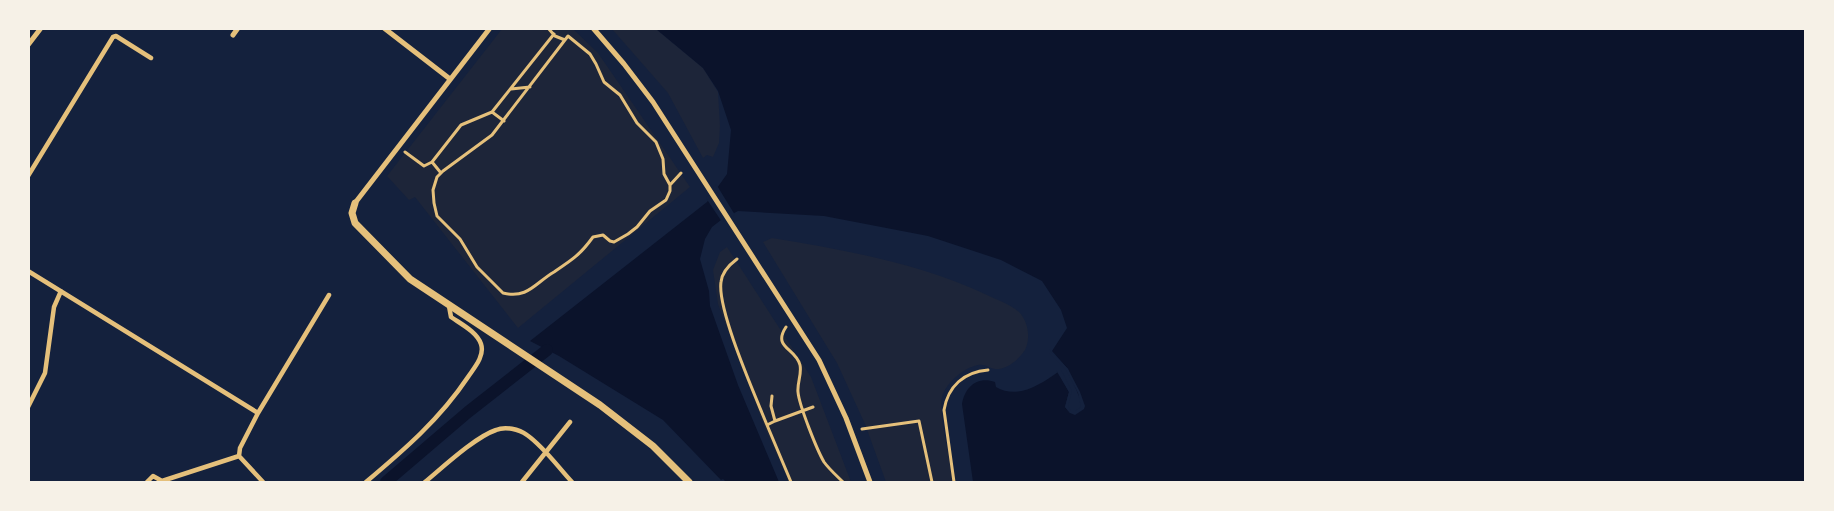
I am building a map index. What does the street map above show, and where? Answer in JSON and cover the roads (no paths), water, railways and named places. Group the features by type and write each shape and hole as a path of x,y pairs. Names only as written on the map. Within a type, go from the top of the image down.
{"highway":[{"path":"355,203 353,219 375,246 410,279 549,370 639,435 689,483"}],"street":[{"path":"28,45 41,28"},
{"path":"233,35 238,28"},
{"path":"384,28 450,79"},
{"path":"355,203 490,28"},
{"path":"548,28 565,40"},
{"path":"593,28 648,95 819,360 846,418 870,483"},
{"path":"405,152 424,166 432,162 461,125 492,112 554,34"},
{"path":"28,176 113,37 116,36 151,58"},
{"path":"568,36 590,54 604,82 620,95 637,123 656,142 663,159 664,174 670,184 670,191 666,200 650,211 628,234 614,242 603,235 593,237 577,258 553,272 535,288 516,295 508,295 498,290 473,262 460,238 437,216 433,190 437,177 441,173 492,135 565,40 568,36"},
{"path":"511,89 530,87"},
{"path":"492,112 504,121"},
{"path":"432,162 441,173"},
{"path":"670,184 681,173"},
{"path":"737,259 723,274 721,290 736,344 791,483"},
{"path":"28,271 258,413"},
{"path":"28,407 45,373 54,307 61,291"},
{"path":"263,483 239,456 240,448 258,413 329,295"},
{"path":"366,483 428,429 462,387 479,360 481,344 476,335 451,317 449,306"},
{"path":"786,327 781,334 782,341 800,364 798,392 804,411 823,459 843,483"},
{"path":"779,349 782,341"},
{"path":"954,483 944,410 946,403 956,383 977,371 988,370"},
{"path":"772,396 771,406 775,421"},
{"path":"767,425 813,407"},
{"path":"862,429 919,421 932,483"},
{"path":"522,483 570,422"},
{"path":"425,483 463,451 496,429 506,428 527,435 572,483"},
{"path":"925,446 931,445"},
{"path":"147,483 153,476 162,481 239,456"},
{"path":"923,463 928,462"}],"waterway":[{"path":"386,482 468,412 547,350"}]}
